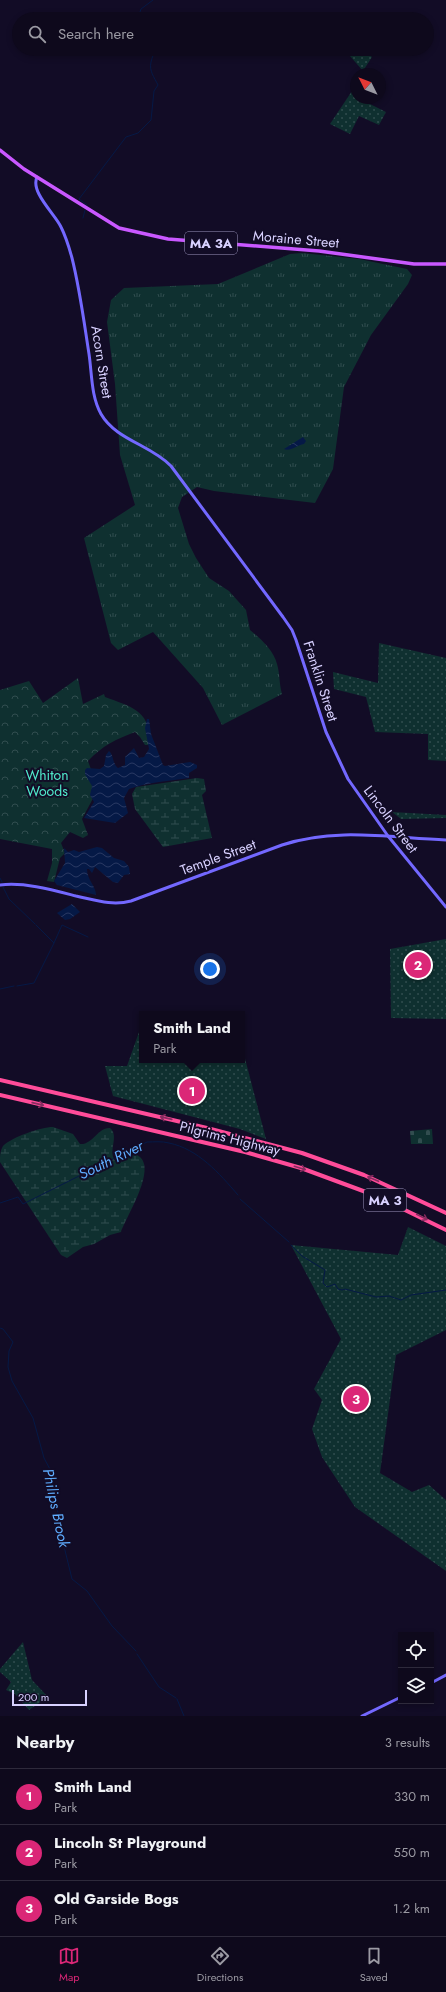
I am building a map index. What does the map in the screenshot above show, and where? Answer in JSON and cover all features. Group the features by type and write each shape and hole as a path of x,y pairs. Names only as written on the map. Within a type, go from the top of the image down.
{"highway":[{"name":"Pilgrims Highway","path":"0,1080 234,1134 312,1156 398,1190 446,1213"},
{"name":"Pilgrims Highway","path":"0,1095 245,1152 312,1172 374,1195 446,1230"}],"main road":[{"name":"Moraine Street","path":"0,150 112,225 154,237 326,252 402,263 446,264"},
{"name":"Acorn Street","path":"37,176 37,188 44,202 58,221 68,243 81,297 94,391 100,412 113,428 156,454 174,470 292,630"},
{"name":"Franklin Street","path":"292,630 328,738"},
{"name":"Lincoln Street","path":"328,738 352,786 388,836 446,907"},
{"name":"Temple Street","path":"0,885 23,885 102,902 121,903 297,840 315,836 388,836 446,840"},
{"path":"434,1681 446,1675"},
{"path":"362,1716 398,1698"}],"green space":[{"path":"350,56 371,56 372,57 365,68 360,68"},
{"path":"350,94 350,104 370,104 386,112 379,125 359,116 350,134 330,124"},
{"path":"302,253 359,259 407,269 412,275 408,284 371,335 344,387 333,469 315,503 214,491 197,487 182,497 178,508 189,544 196,558 209,578 229,591 246,610 250,630 273,654 279,672 282,694 222,725 203,688 153,632 118,650 111,643 84,538 135,505 120,455 115,384 107,322 111,300 124,288 218,284 290,254"},
{"path":"379,643 446,658 446,761 428,760 428,734 375,732 366,697 334,689 333,672 378,683"},
{"name":"Whiton Woods","path":"78,678 83,704 104,694 105,697 124,704 138,712 144,718 147,725 149,745 145,745 135,732 110,744 88,761 98,789 82,819 88,835 83,838 70,832 61,843 65,853 60,858 54,882 47,881 52,863 52,849 0,839 0,690 29,681 43,703"},
{"path":"197,778 204,779 206,791 202,795 212,838 163,847 135,809 132,794 136,787"},
{"path":"392,812 446,815 446,818 401,819"},
{"path":"446,939 446,1019 391,1018 390,949"},
{"path":"139,1032 139,1063 193,1063 193,1065 197,1063 245,1063 245,1058 266,1139 240,1129 113,1096 105,1066 127,1066"},
{"path":"53,1127 73,1134 80,1144 85,1144 102,1130 110,1128 114,1136 112,1151 115,1160 119,1164 127,1155 137,1155 143,1161 145,1169 140,1191 121,1232 110,1235 94,1244 83,1247 67,1258 61,1255 0,1162 1,1150 3,1146 13,1139 27,1133"},
{"path":"432,1129 433,1144 411,1144 410,1131"},
{"path":"408,1227 446,1246 446,1330 396,1355 380,1473 412,1492 429,1485 446,1500 446,1571 355,1507 322,1457 312,1429 322,1400 314,1389 341,1339 291,1245 398,1255"},
{"path":"23,1642 32,1680 48,1697 29,1710 15,1694 6,1690 11,1682 0,1672 0,1669"}],"water":[{"path":"303,437 306,441 304,444 289,450 284,449"},
{"path":"147,719 149,719 151,734 163,765 165,766 190,762 197,765 197,768 189,773 189,778 151,783 129,789 124,798 128,813 115,823 84,818 94,802 90,795 92,786 85,774 85,770 87,768 100,769 104,766 106,755 109,751 118,768 125,765 125,757 134,748 139,758 144,757 149,749 145,728"},
{"path":"97,847 102,848 114,858 124,861 129,867 130,874 124,875 118,883 113,882 95,867 92,873 89,869 87,869 88,876 95,889 96,895 57,885 54,881 65,863 64,848 68,852 74,850 79,852"},
{"path":"72,904 80,912 70,919 65,920 57,913"}],"waterway":[{"path":"140,12 141,9 153,0"},
{"path":"87,205 79,199 126,137 138,133 151,120 154,91 158,85 152,74 151,62 152,56"},
{"path":"83,218 85,210"},
{"path":"0,878 2,882"},
{"path":"3,887 9,899 35,924"},
{"path":"17,986 34,983 54,943 36,925"},
{"path":"54,943 62,925 88,937"},
{"path":"0,989 14,986"},
{"name":"South River","path":"0,1203 18,1197 23,1204 147,1142 166,1142 180,1146 199,1156 215,1170 238,1195"},
{"name":"South River","path":"240,1199 289,1242"},
{"name":"South River","path":"291,1245 302,1256 325,1270 323,1283 327,1287 335,1284 338,1289 342,1290 345,1289 376,1297 389,1296 401,1300 411,1295 446,1290"},
{"name":"Philips Brook","path":"0,1328 3,1329 13,1342 9,1351 8,1367 12,1381 33,1418 44,1458 52,1473 61,1534 72,1579 87,1591 112,1626 136,1651"},
{"name":"Philips Brook","path":"137,1654 159,1687 176,1698"},
{"name":"Philips Brook","path":"177,1699 184,1716"}],"place":[{"name":"Lincoln St Playground","path":"418,965"},
{"name":"Smith Land","path":"192,1091"},
{"name":"Old Garside Bogs","path":"356,1399"}]}
